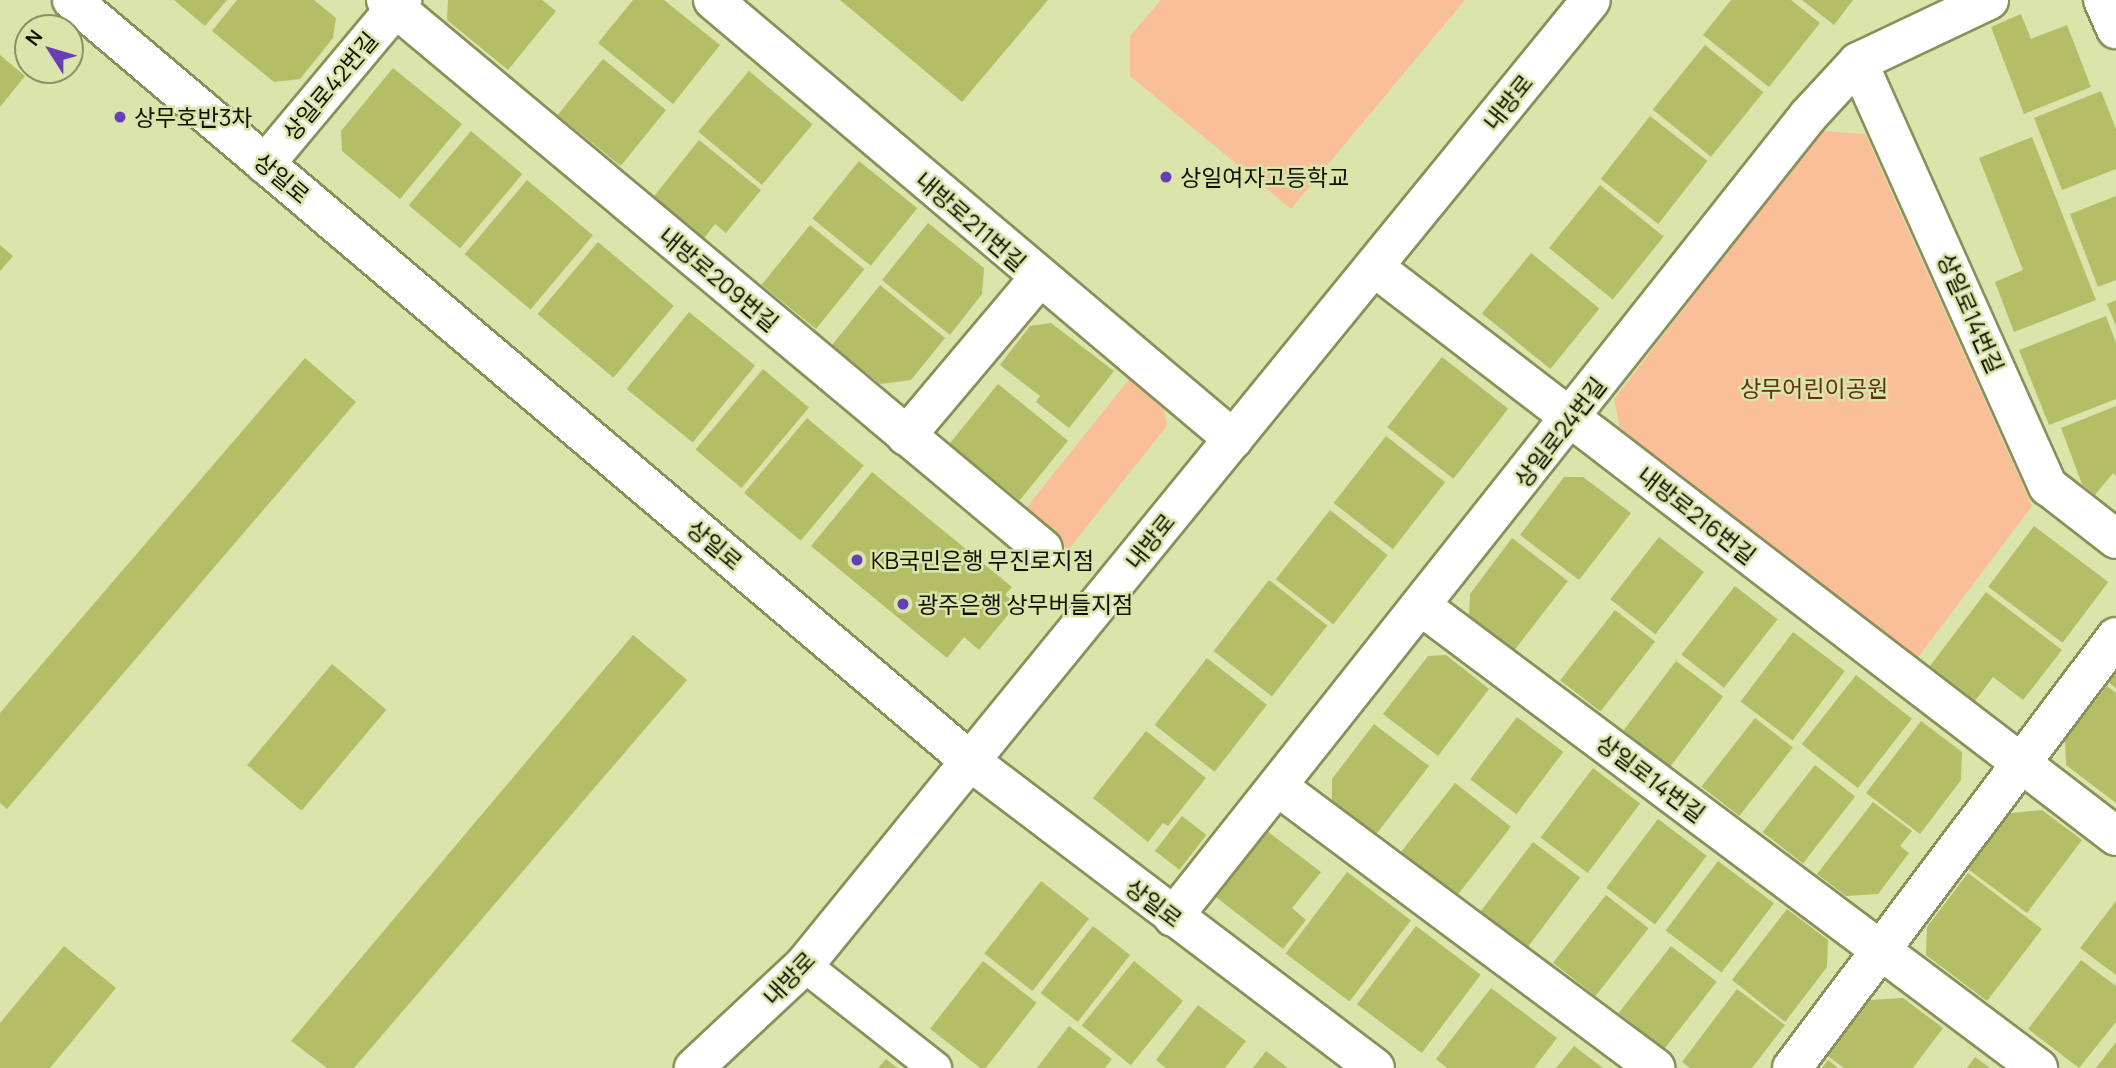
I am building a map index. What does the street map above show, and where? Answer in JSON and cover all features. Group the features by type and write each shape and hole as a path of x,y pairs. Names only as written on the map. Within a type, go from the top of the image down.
{"street":[{"name":"상일로","path":"72,0 970,761 1373,1068"},
{"name":"내방로211번길","path":"713,0 1038,279 1233,439"},
{"name":"내방로","path":"694,1068 804,965 1591,0"},
{"name":"상일로24번길","path":"1173,917 1572,419 1808,116 1858,62 1989,0"},
{"path":"2103,0 2116,29"},
{"name":"상일로42번길","path":"265,164 395,3"},
{"name":"내방로209번길","path":"395,3 1043,549"},
{"name":"상일로14번길","path":"1858,62 2048,486 2116,539"},
{"name":"내방로216번길","path":"1374,267 2116,836"},
{"path":"906,436 1038,279"},
{"name":"상일로14번길","path":"1421,606 2038,1068"},
{"path":"1792,1068 2116,637"},
{"path":"1277,786 1655,1068"},
{"path":"804,965 935,1068"}],"green space":[{"path":"1161,0 1465,0 1291,209 1130,76 1130,36"},
{"name":"상무어린이공원","path":"1821,131 1865,134 2032,506 1916,660 1620,429 1614,399"},
{"path":"1130,378 1163,404 1167,426 1068,550 1022,513"}],"building":[{"path":"174,0 227,0 205,26"},
{"path":"237,0 314,0 336,18 333,38 300,79 274,82 212,31"},
{"path":"448,0 542,0 556,11 508,70 447,20"},
{"path":"633,0 664,0 720,45 673,104 598,43"},
{"path":"840,0 1048,0 962,102"},
{"path":"1731,0 1791,0 1820,23 1769,87 1703,35"},
{"path":"1802,0 1853,0 1834,25"},
{"path":"2021,14 2031,39 2067,25 2091,87 2024,114 1991,27"},
{"path":"1705,45 1763,92 1711,157 1653,110"},
{"path":"0,55 14,67 14,84 19,84 0,107"},
{"path":"603,59 666,110 621,166 558,115"},
{"path":"393,68 462,124 400,199 342,151 341,131"},
{"path":"749,71 813,124 762,185 698,132"},
{"path":"2101,91 2116,129 2116,169 2062,190 2034,118"},
{"path":"1650,116 1708,161 1658,224 1601,179"},
{"path":"471,131 522,174 460,248 409,205"},
{"path":"2032,137 2096,300 2014,332 1995,282 2023,270 1979,158"},
{"path":"699,140 761,190 726,233 715,224 701,242 651,200"},
{"path":"859,161 917,208 871,266 812,219"},
{"path":"527,180 593,235 531,310 465,254"},
{"path":"1600,185 1664,237 1613,300 1549,248"},
{"path":"2116,196 2116,280 2098,287 2070,214"},
{"path":"928,223 984,268 982,294 950,335 882,280"},
{"path":"810,225 864,269 816,329 762,285"},
{"path":"598,242 674,306 613,378 538,314"},
{"path":"0,245 13,256 0,271"},
{"path":"1531,253 1599,308 1550,369 1482,314"},
{"path":"880,285 945,338 911,380 880,384 832,345"},
{"path":"2116,300 2116,326 2107,304"},
{"path":"689,312 755,365 693,442 627,389"},
{"path":"2106,316 2116,343 2116,399 2049,425 2019,350"},
{"path":"1051,323 1114,371 1069,428 1036,402 1040,396 1000,365 1030,326"},
{"path":"1442,357 1508,409 1453,479 1387,427"},
{"path":"305,358 356,402 7,809 0,803 0,713"},
{"path":"763,369 809,408 741,488 696,449"},
{"path":"998,384 1068,441 1019,500 950,444"},
{"path":"2116,406 2116,476 2113,473 2095,495 2082,484 2061,428"},
{"path":"807,418 864,466 801,541 744,493"},
{"path":"1386,436 1445,482 1393,549 1334,503"},
{"path":"872,472 1012,587 1005,595 1017,604 979,650 964,637 947,658 811,546"},
{"path":"1564,477 1583,477 1631,513 1579,580 1520,535"},
{"path":"1330,510 1388,555 1333,624 1276,579"},
{"path":"2034,526 2108,582 2063,643 1988,587"},
{"path":"1659,537 1704,572 1655,634 1610,599"},
{"path":"1512,538 1568,581 1513,652 1469,619 1470,594"},
{"path":"1269,580 1327,626 1272,696 1214,651"},
{"path":"1735,586 1778,619 1724,688 1681,655"},
{"path":"1986,592 2062,650 2023,700 1993,677 1975,701 1930,666"},
{"path":"1615,610 1655,641 1600,712 1560,680"},
{"path":"1793,632 1845,671 1793,741 1741,701"},
{"path":"633,635 687,680 354,1068 327,1068 291,1041"},
{"path":"1446,655 1489,689 1438,756 1383,714 1428,656"},
{"path":"1207,658 1267,705 1215,772 1155,725"},
{"path":"1676,661 1723,697 1670,767 1623,731"},
{"path":"332,664 386,710 302,811 247,765"},
{"path":"2116,671 2116,688 2108,682"},
{"path":"1856,675 1912,719 1858,788 1802,744"},
{"path":"2107,686 2116,693 2116,803 2066,765 2065,739"},
{"path":"1517,717 1563,752 1516,814 1470,779"},
{"path":"1755,718 1793,748 1739,816 1701,787"},
{"path":"1921,721 1962,752 1961,780 1920,834 1866,793"},
{"path":"1374,724 1429,766 1374,837 1332,805 1332,779"},
{"path":"1146,731 1206,778 1168,826 1163,823 1148,842 1093,798"},
{"path":"1815,765 1855,796 1803,863 1763,832"},
{"path":"1593,768 1640,804 1588,873 1541,837"},
{"path":"1455,783 1511,827 1457,896 1401,852"},
{"path":"1873,802 1912,831 1900,846 1909,853 1878,894 1846,896 1817,874"},
{"path":"2042,810 2082,840 2027,913 1968,869 2011,813"},
{"path":"1182,816 1206,835 1179,870 1155,851"},
{"path":"1658,819 1707,856 1655,924 1606,888"},
{"path":"1263,828 1321,872 1292,908 1306,920 1283,949 1212,894"},
{"path":"1533,842 1580,878 1528,947 1481,911"},
{"path":"1718,861 1774,903 1722,973 1666,930"},
{"path":"1347,872 1411,920 1350,1002 1286,953"},
{"path":"1968,873 2042,929 1987,1001 1926,955 1927,927"},
{"path":"1041,881 1089,919 1032,991 984,953"},
{"path":"1606,895 1649,928 1596,996 1553,963"},
{"path":"2116,901 2116,975 2080,948"},
{"path":"1787,909 1828,940 1827,967 1785,1022 1732,980"},
{"path":"1093,926 1130,955 1078,1022 1041,993"},
{"path":"1416,926 1481,975 1422,1053 1357,1004"},
{"path":"64,946 116,988 50,1068 0,1068 0,1023"},
{"path":"1671,946 1717,982 1664,1049 1619,1013"},
{"path":"2081,960 2116,986 2116,1022 2079,1068 2028,1029"},
{"path":"983,961 1037,1003 986,1068 980,1068 930,1029"},
{"path":"1134,961 1183,1001 1131,1065 1082,1026"},
{"path":"1491,988 1557,1038 1534,1068 1447,1068 1436,1059"},
{"path":"1737,989 1785,1025 1752,1068 1690,1068 1682,1062"},
{"path":"1903,998 1943,1028 1913,1068 1844,1068 1828,1056 1870,1000"},
{"path":"1198,1005 1246,1041 1225,1068 1166,1068 1156,1060"},
{"path":"1069,1026 1112,1059 1105,1068 1037,1068"},
{"path":"2116,1042 2116,1068 2096,1068"},
{"path":"1574,1046 1603,1068 1556,1068"},
{"path":"1266,1051 1288,1068 1253,1068"},
{"path":"1975,1057 1990,1068 1967,1068"},
{"path":"886,1059 897,1068 878,1068"},
{"path":"1828,1060 1838,1068 1822,1068"}],"place":[{"name":"상무호반3차","path":"120,117"},
{"name":"상일여자고등학교","path":"1166,177"},
{"name":"KB국민은행 무진로지점","path":"857,560"},
{"name":"광주은행 상무버들지점","path":"903,604"}]}
